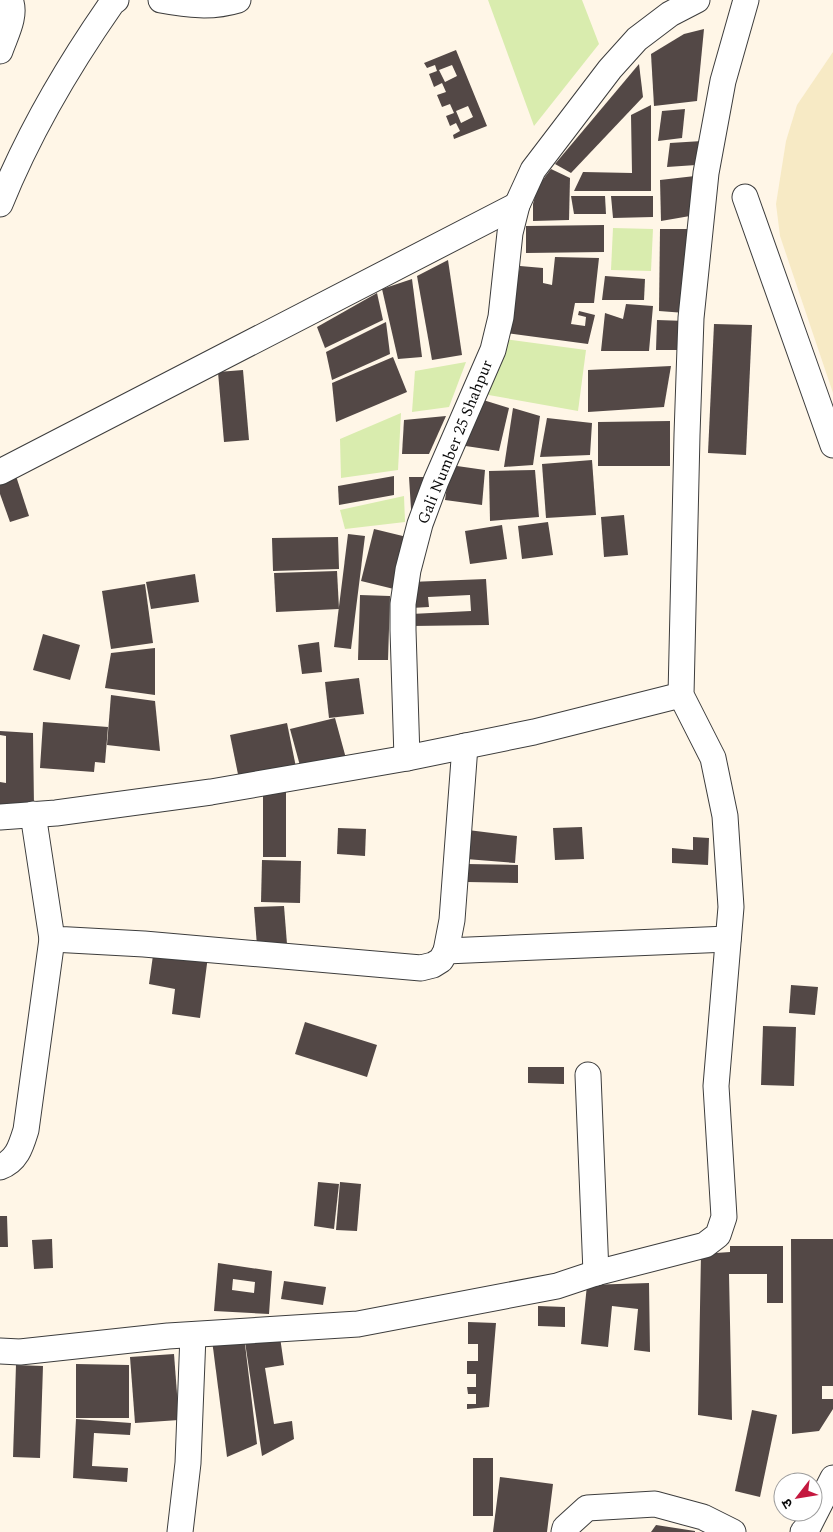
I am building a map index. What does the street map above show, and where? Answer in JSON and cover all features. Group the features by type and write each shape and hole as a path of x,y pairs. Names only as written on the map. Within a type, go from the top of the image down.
{"street":[{"path":"2,41 12,14 13,6 10,0"},
{"path":"0,204 28,140 49,102 78,53 112,3 116,0"},
{"path":"162,0 186,5 205,6 238,0"},
{"name":"Gali Number 25 Shahpur","path":"407,758 402,630 403,604 408,570 420,524 436,481 493,350 501,317 510,233 515,210 533,170 610,69 637,39 670,14 697,0"},
{"path":"0,1351 20,1352 193,1334 358,1324 557,1286 596,1273 705,1245 718,1235 724,1217 716,1086 731,907 725,816 713,758 682,695 686,435 691,318 706,173 722,81 746,0"},
{"path":"745,197 833,445"},
{"path":"0,472 515,210"},
{"path":"0,817 56,813 211,792 407,758 534,732 682,695"},
{"path":"52,939 144,944 421,968 432,965 441,960 446,951 452,920 465,746"},
{"path":"0,1167 14,1158 21,1148 26,1130 52,939 32,814"},
{"path":"446,951 728,939"},
{"path":"588,1075 596,1273"},
{"path":"180,1532 188,1463 193,1334"},
{"path":"803,1532 809,1525 833,1478"},
{"path":"564,1532 565,1528 587,1508 655,1504 703,1517 732,1532"}],"shaded area":[{"path":"833,52 833,393 780,236 776,204 786,141 797,105"}],"green space":[{"path":"488,0 582,0 599,44 534,126"},
{"path":"613,228 653,229 651,271 611,270"},
{"path":"505,339 586,350 578,411 483,394"},
{"path":"466,362 449,407 412,412 415,371"},
{"path":"401,413 398,470 341,478 340,439"},
{"path":"404,496 405,522 345,529 340,510"}],"building":[{"path":"704,29 697,101 654,106 651,54 684,34"},
{"path":"456,50 487,126 454,139 453,135 460,131 456,123 450,126 446,116 454,113 450,104 442,107 437,95 446,92 442,83 434,87 429,74 437,71 435,65 427,68 424,63","holes":["452,65 457,76 445,82 439,70","468,106 473,117 461,123 456,111"]},
{"path":"639,64 643,97 571,173 555,164"},
{"path":"651,105 651,191 574,191 583,172 632,173 631,115"},
{"path":"685,109 682,138 658,141 662,111"},
{"path":"702,141 696,165 667,167 670,143"},
{"path":"551,169 570,178 569,220 533,221 533,204 536,192"},
{"path":"695,176 690,216 661,221 660,180"},
{"path":"571,196 605,196 606,214 574,214"},
{"path":"611,196 653,196 653,217 613,218"},
{"path":"604,225 604,252 526,253 526,226"},
{"path":"660,229 691,229 685,313 659,311"},
{"path":"555,257 599,258 594,303 575,303 571,324 585,326 586,317 578,315 579,311 595,315 588,344 507,333 520,266 543,268 543,283 552,285"},
{"path":"448,260 462,355 432,360 417,276"},
{"path":"605,276 645,279 644,300 602,300"},
{"path":"412,279 422,357 398,359 382,289"},
{"path":"377,293 383,320 325,348 317,327"},
{"path":"626,304 653,306 649,351 601,351 605,313 623,319"},
{"path":"657,320 686,321 685,350 656,350"},
{"path":"386,322 390,354 332,380 326,352"},
{"path":"714,324 752,325 746,455 708,453"},
{"path":"393,357 407,392 336,422 332,383"},
{"path":"671,366 664,407 588,412 588,370"},
{"path":"243,370 249,440 224,442 218,372"},
{"path":"480,399 509,408 499,451 459,445"},
{"path":"513,408 540,416 533,465 504,467"},
{"path":"446,416 429,454 402,454 404,420"},
{"path":"547,418 592,423 590,455 540,457"},
{"path":"670,421 670,466 598,466 598,422"},
{"path":"592,460 596,515 546,518 542,464"},
{"path":"450,465 485,470 482,505 445,500"},
{"path":"535,470 539,517 490,521 489,471"},
{"path":"16,476 29,516 10,522 0,494 0,482"},
{"path":"394,476 394,495 339,505 338,486"},
{"path":"409,477 433,477 420,510 411,509"},
{"path":"624,515 628,555 604,557 601,517"},
{"path":"548,522 553,555 522,559 518,526"},
{"path":"502,525 507,559 470,564 465,531"},
{"path":"374,529 411,538 398,590 361,581"},
{"path":"348,534 365,536 351,649 334,647"},
{"path":"338,537 339,569 273,571 272,538"},
{"path":"337,571 339,609 276,612 274,573"},
{"path":"195,574 199,602 151,609 146,582"},
{"path":"486,579 489,625 412,626 411,614 471,611 470,595 428,597 429,607 411,608 410,582"},
{"path":"145,584 153,643 111,649 102,591"},
{"path":"360,595 390,596 388,660 358,660"},
{"path":"43,634 80,645 70,680 33,670"},
{"path":"319,642 322,672 302,674 298,645"},
{"path":"155,648 155,695 105,688 111,653"},
{"path":"359,678 364,714 329,718 325,682"},
{"path":"111,695 155,701 160,751 107,745"},
{"path":"335,718 347,762 302,773 290,729"},
{"path":"43,722 108,727 105,763 95,762 94,772 40,768"},
{"path":"287,723 297,772 240,784 230,735"},
{"path":"0,731 33,733 34,807 0,809 0,782 6,783 6,736 0,735"},
{"path":"263,788 286,788 286,857 263,857"},
{"path":"582,827 584,859 555,860 553,828"},
{"path":"338,828 366,829 365,856 337,854"},
{"path":"468,830 517,836 515,863 466,859"},
{"path":"693,837 709,838 708,865 672,863 672,848 693,850"},
{"path":"262,860 301,861 300,903 261,902"},
{"path":"467,864 518,865 518,883 467,882"},
{"path":"284,906 287,944 257,946 254,907"},
{"path":"154,948 208,956 200,1018 172,1014 175,989 149,984"},
{"path":"791,985 818,987 815,1015 789,1013"},
{"path":"305,1022 377,1045 367,1077 295,1054"},
{"path":"763,1026 796,1027 794,1086 761,1085"},
{"path":"528,1067 564,1067 564,1084 528,1083"},
{"path":"318,1182 339,1184 334,1229 314,1226"},
{"path":"340,1182 361,1184 357,1231 336,1230"},
{"path":"0,1216 7,1216 8,1247 0,1247"},
{"path":"52,1239 53,1268 34,1269 32,1240"},
{"path":"791,1239 833,1239 833,1386 822,1386 822,1399 833,1399 833,1409 819,1431 792,1434"},
{"path":"730,1246 783,1246 783,1303 767,1303 767,1274 729,1274 732,1420 698,1415 701,1254 730,1252"},
{"path":"218,1263 272,1271 269,1314 214,1311","holes":["233,1279 255,1282 254,1293 232,1290"]},
{"path":"284,1281 326,1287 323,1305 281,1299"},
{"path":"649,1283 650,1352 634,1350 638,1309 612,1306 608,1347 581,1344 587,1285"},
{"path":"538,1306 565,1307 565,1327 538,1326"},
{"path":"468,1322 496,1323 489,1407 467,1409 467,1404 476,1404 476,1394 468,1394 467,1387 476,1387 476,1374 467,1374 467,1361 478,1361 478,1344 468,1344"},
{"path":"244,1336 257,1444 227,1457 212,1340"},
{"path":"280,1337 284,1365 265,1368 274,1424 292,1421 294,1439 262,1456 245,1342"},
{"path":"174,1354 179,1420 135,1423 130,1357"},
{"path":"76,1364 129,1365 129,1418 76,1418"},
{"path":"16,1365 43,1366 40,1458 13,1457"},
{"path":"752,1410 777,1415 760,1497 735,1491"},
{"path":"76,1419 131,1423 130,1435 94,1433 92,1466 128,1468 127,1482 73,1478"},
{"path":"473,1458 493,1458 493,1516 473,1516"},
{"path":"500,1477 553,1484 547,1532 493,1532"},
{"path":"656,1525 695,1531 695,1532 651,1532"}]}
